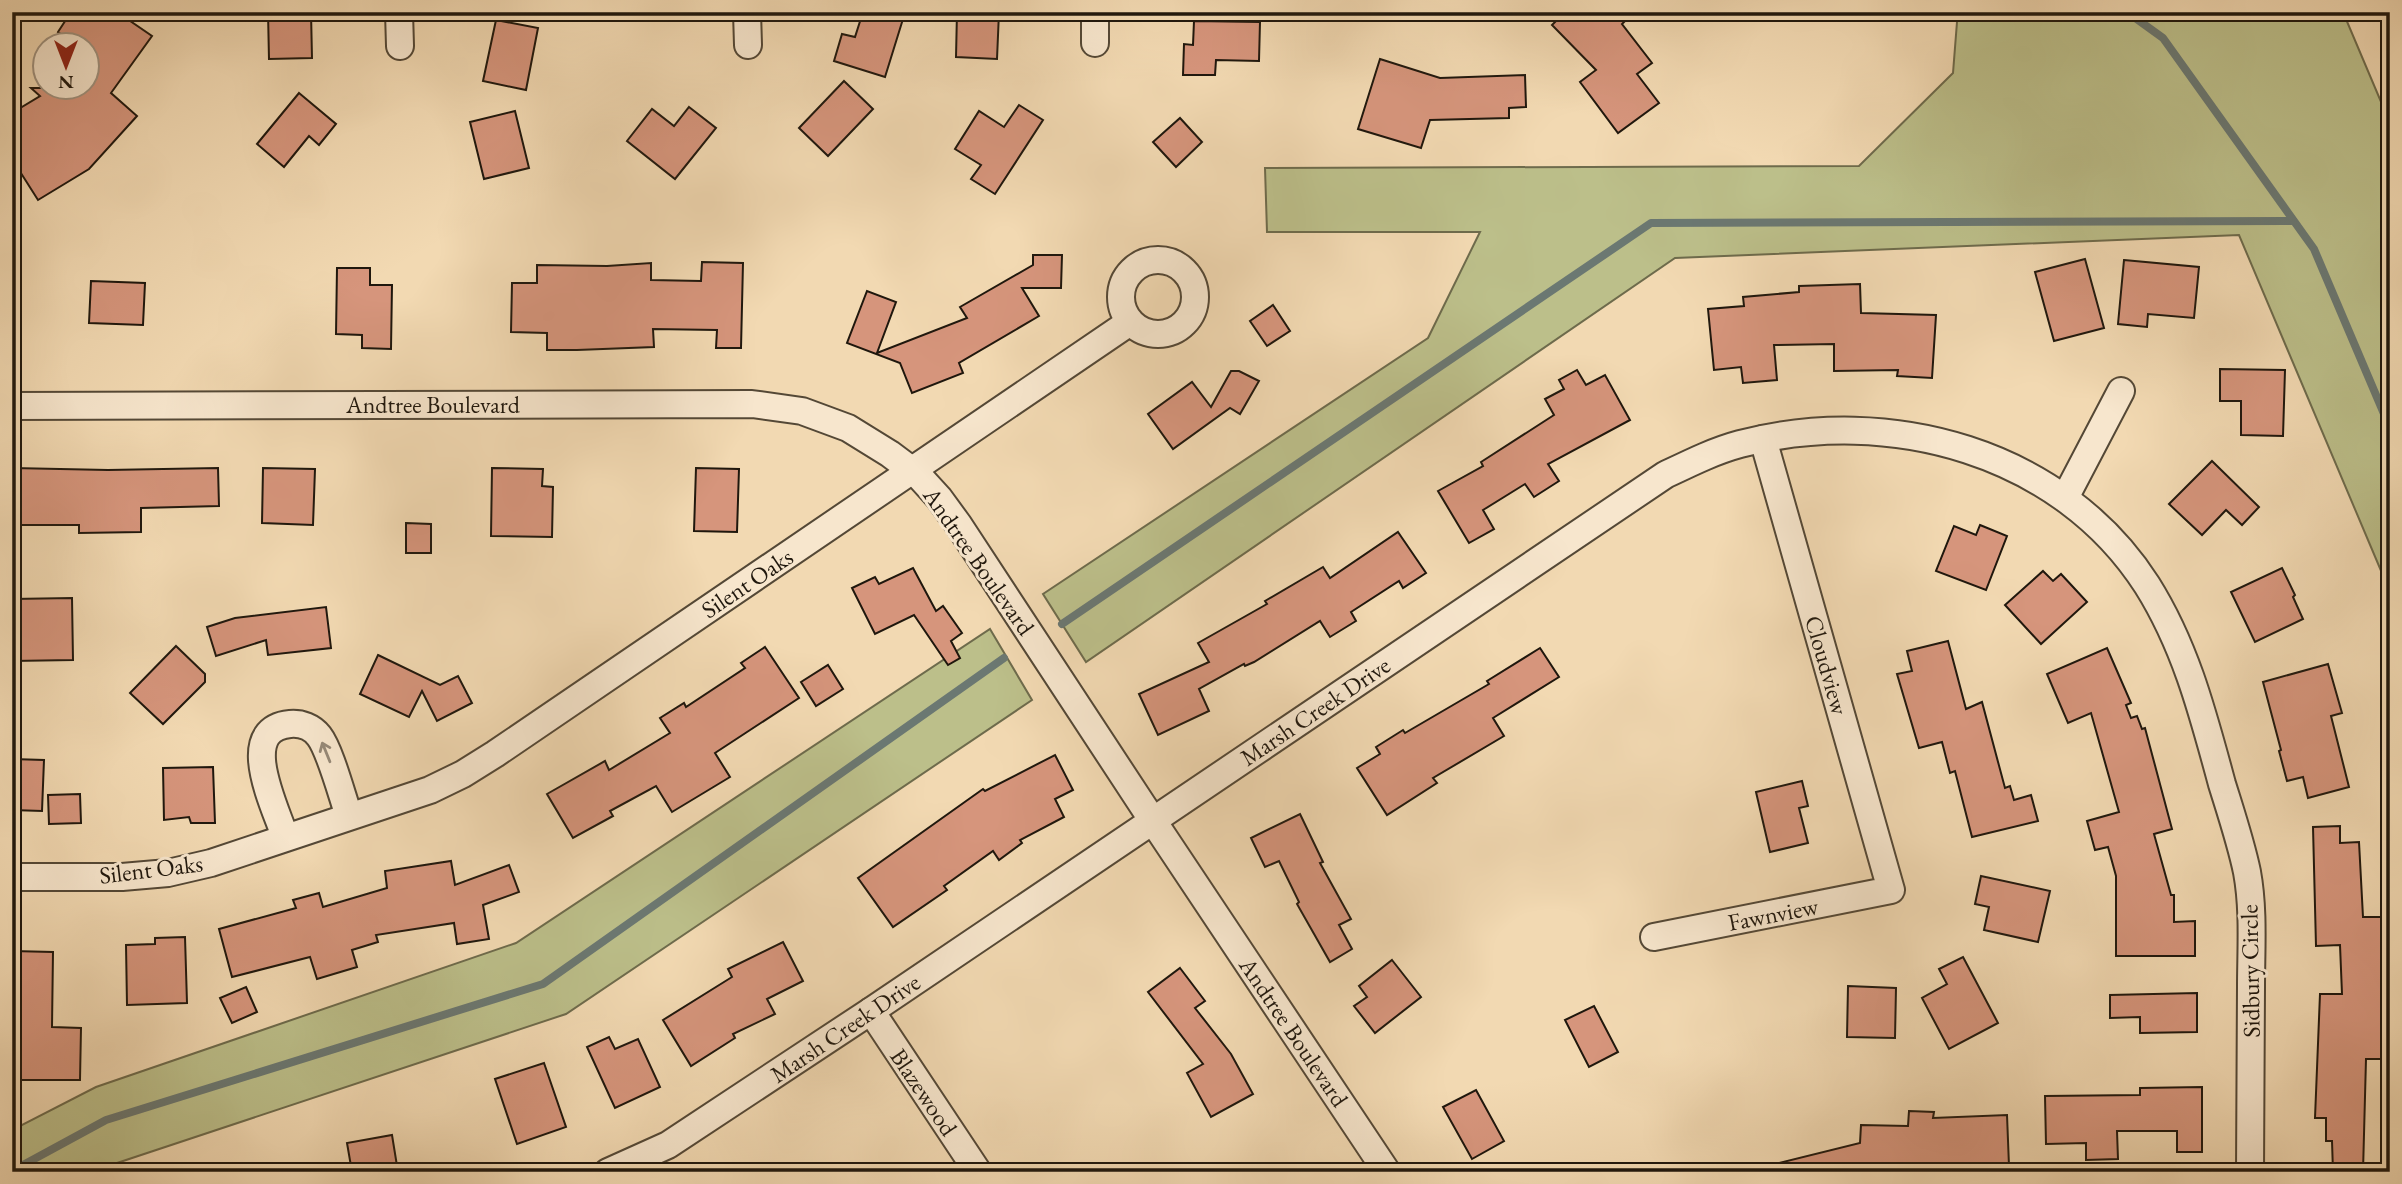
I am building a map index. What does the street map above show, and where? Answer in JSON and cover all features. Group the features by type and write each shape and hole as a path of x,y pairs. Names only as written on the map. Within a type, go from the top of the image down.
{"street":[{"path":"399,12 400,46"},
{"path":"747,12 748,45"},
{"path":"1095,12 1096,43"},
{"name":"Silent Oaks","path":"12,877 122,877 168,873 211,863 430,790 474,768 1130,322"},
{"path":"2065,498 2121,391"},
{"name":"Andtree Boulevard","path":"12,406 752,404 789,408 825,418 859,434 912,471 939,498 958,524 1387,1172"},
{"name":"Marsh Creek Drive","path":"608,1172 668,1145 871,1011 1632,495 1700,458 1737,445 1821,431 1899,433 1937,440 2010,465 2065,498 2121,551 2145,582 2165,615 2196,687 2220,773"},
{"name":"Cloudview","path":"1763,439 1891,891"},
{"path":"285,838 261,767 260,754 263,741 271,731 282,725 308,727 318,734 349,816"},
{"name":"Sidbury Circle","path":"2220,773 2247,873 2252,925 2250,1172"},
{"name":"Fawnview","path":"1654,937 1891,891"},
{"name":"Blazewood","path":"871,1011 978,1172"}],"green space":[{"path":"1949,12 2343,12 2390,123 2390,592 2239,235 1675,258 1086,662 1043,594 1428,338 1480,232 1267,232 1265,168 1859,166 1953,73 1957,22"},
{"path":"990,629 1032,700 566,1014 95,1172 12,1172 12,1130 96,1087 516,943"}],"building":[{"path":"71,12 117,12 152,36 111,93 137,116 89,169 38,200 12,159 12,113 32,101 102,102 102,32 58,32"},
{"path":"268,12 311,12 312,58 269,59"},
{"path":"863,12 881,12 903,19 885,77 834,61 842,34 855,37"},
{"path":"957,12 999,12 997,59 956,57"},
{"path":"1565,12 1634,12 1622,24 1652,63 1637,74 1659,103 1618,133 1580,82 1596,70 1552,25"},
{"path":"496,20 538,28 526,90 483,81"},
{"path":"1194,21 1260,22 1259,61 1216,60 1215,75 1183,75 1184,44 1193,45"},
{"path":"1380,59 1440,78 1525,75 1526,107 1509,108 1509,118 1430,120 1421,148 1358,129"},
{"path":"844,81 873,109 828,156 799,128"},
{"path":"299,93 336,124 319,145 309,136 284,167 257,144"},
{"path":"1019,105 1043,120 995,194 971,179 981,165 955,149 979,111 1004,127"},
{"path":"689,107 716,128 675,179 627,141 652,109 674,126"},
{"path":"515,111 529,168 484,179 470,122"},
{"path":"1180,118 1202,142 1176,167 1153,142"},
{"path":"1033,255 1062,255 1061,288 1022,288 1039,316 959,363 963,373 912,393 900,363 847,343 867,291 896,302 877,353 967,318 960,307 1033,265"},
{"path":"2085,259 2104,328 2054,341 2035,272"},
{"path":"2124,260 2199,267 2194,318 2148,314 2147,327 2118,324"},
{"path":"702,262 743,263 741,348 716,348 717,330 653,329 654,347 577,350 547,350 547,333 511,332 512,283 537,283 537,265 607,266 651,263 651,280 701,281"},
{"path":"337,268 370,268 370,285 392,285 391,349 362,348 362,335 336,334"},
{"path":"91,281 145,283 143,325 89,323"},
{"path":"1860,284 1861,313 1936,315 1932,378 1897,376 1898,370 1834,371 1834,344 1774,345 1777,380 1743,383 1741,367 1714,370 1708,309 1744,306 1743,297 1799,292 1799,286"},
{"path":"1273,305 1290,331 1267,346 1250,321"},
{"path":"2220,369 2285,370 2283,436 2241,435 2241,401 2220,401"},
{"path":"1577,370 1586,385 1605,375 1630,420 1548,464 1559,481 1534,497 1525,484 1483,510 1494,529 1469,543 1438,491 1483,466 1481,462 1554,415 1545,399 1564,389 1559,380"},
{"path":"1231,371 1239,371 1259,381 1240,414 1230,408 1173,449 1148,414 1192,382 1211,407"},
{"path":"2212,461 2259,507 2242,525 2226,510 2202,535 2169,504"},
{"path":"12,468 218,468 219,506 141,508 141,532 79,533 79,525 12,525"},
{"path":"263,468 315,469 313,525 262,523"},
{"path":"492,468 543,469 542,486 553,487 552,537 491,536"},
{"path":"696,468 739,469 737,532 694,531"},
{"path":"406,523 431,524 431,553 406,553"},
{"path":"1980,525 2007,536 1986,590 1936,571 1954,526 1976,535"},
{"path":"1398,532 1426,573 1403,588 1399,581 1351,612 1356,621 1330,637 1320,621 1254,662 1245,666 1244,664 1199,689 1209,711 1158,735 1139,694 1209,662 1198,643 1267,604 1265,601 1323,567 1330,578"},
{"path":"913,568 936,611 943,606 962,633 951,641 960,658 948,665 914,615 875,634 852,588 875,577 879,584"},
{"path":"2282,568 2303,619 2255,642 2231,592"},
{"path":"2043,571 2053,581 2061,574 2087,602 2041,644 2005,605"},
{"path":"72,598 73,660 12,661 12,599"},
{"path":"326,607 331,648 268,655 266,640 216,656 207,627 235,618"},
{"path":"1948,641 1966,709 1982,702 2005,788 2010,786 2014,800 2031,795 2038,821 1972,837 1955,771 1950,773 1942,742 1919,748 1897,674 1912,671 1907,651"},
{"path":"176,646 205,674 205,682 163,724 130,693"},
{"path":"765,647 799,698 715,753 730,777 672,812 656,786 610,811 613,816 573,838 547,794 605,761 609,770 670,733 660,718 684,703 686,707 745,668 741,663"},
{"path":"1540,648 1559,677 1493,718 1504,736 1433,778 1437,783 1387,815 1357,768 1380,754 1376,747 1489,684 1487,681"},
{"path":"2107,648 2131,703 2126,705 2131,718 2137,716 2142,729 2145,728 2172,829 2154,834 2171,895 2174,895 2174,922 2195,921 2195,956 2116,956 2116,876 2108,847 2095,850 2087,821 2119,812 2091,713 2068,723 2047,674"},
{"path":"378,655 440,685 458,676 472,703 437,721 422,691 409,717 360,694"},
{"path":"2328,664 2342,713 2331,716 2349,787 2308,798 2303,777 2287,781 2263,682"},
{"path":"828,665 843,689 816,706 801,682"},
{"path":"1055,755 1073,790 1055,799 1064,817 1020,840 1022,843 999,860 993,851 944,886 947,890 893,927 858,878 983,789 985,791"},
{"path":"12,759 44,760 42,811 12,810"},
{"path":"213,767 215,823 191,823 189,817 164,820 163,768"},
{"path":"1802,781 1808,806 1799,808 1808,843 1770,852 1756,792"},
{"path":"80,794 81,823 49,824 48,795"},
{"path":"1300,814 1323,862 1320,863 1351,919 1339,925 1352,949 1330,962 1297,904 1299,902 1279,861 1265,867 1251,838"},
{"path":"2340,826 2340,843 2359,842 2363,917 2382,917 2385,994 2388,994 2388,1059 2366,1059 2363,1172 2333,1172 2332,1141 2326,1141 2326,1118 2315,1118 2320,994 2342,994 2340,945 2316,946 2313,827"},
{"path":"451,861 455,885 509,865 519,892 483,905 489,939 457,944 454,923 376,935 378,942 352,950 357,967 317,979 310,957 232,977 219,929 296,908 293,900 319,893 323,907 387,888 385,871"},
{"path":"1981,876 2050,891 2038,942 1984,930 1989,907 1975,904"},
{"path":"185,937 187,1003 127,1005 126,945 155,944 155,938"},
{"path":"783,942 803,981 767,999 775,1014 733,1034 735,1038 691,1066 663,1020 732,977 728,969"},
{"path":"12,951 53,952 52,1027 81,1028 80,1080 13,1080"},
{"path":"1963,957 1998,1023 1949,1049 1922,998 1947,984 1939,969"},
{"path":"1392,960 1421,997 1375,1033 1354,1006 1367,997 1359,986"},
{"path":"1180,968 1205,1001 1195,1008 1231,1054 1253,1094 1211,1117 1187,1073 1203,1064 1148,992"},
{"path":"1848,986 1896,988 1895,1038 1847,1037"},
{"path":"246,987 257,1012 232,1023 220,998"},
{"path":"2197,993 2197,1032 2140,1033 2140,1017 2110,1018 2110,995"},
{"path":"1594,1006 1618,1052 1589,1067 1565,1020"},
{"path":"609,1037 615,1049 638,1039 660,1087 615,1108 587,1047"},
{"path":"544,1063 566,1127 517,1144 495,1079"},
{"path":"2202,1087 2202,1152 2177,1152 2177,1131 2117,1131 2118,1159 2086,1160 2086,1143 2046,1144 2045,1096 2140,1095 2140,1088"},
{"path":"1476,1090 1504,1141 1472,1159 1443,1107"},
{"path":"1909,1111 1934,1112 1933,1118 2007,1115 2009,1166 1909,1172 1909,1166 1842,1164 1844,1172 1775,1172 1775,1164 1860,1143 1861,1125 1908,1126"},
{"path":"392,1135 398,1172 352,1172 347,1143"}],"waterway":[{"path":"2127,12 2163,38 2314,249 2390,428"},
{"path":"1062,624 1651,223 2293,221"},
{"path":"12,1171 106,1120 543,984 1004,658"}]}
